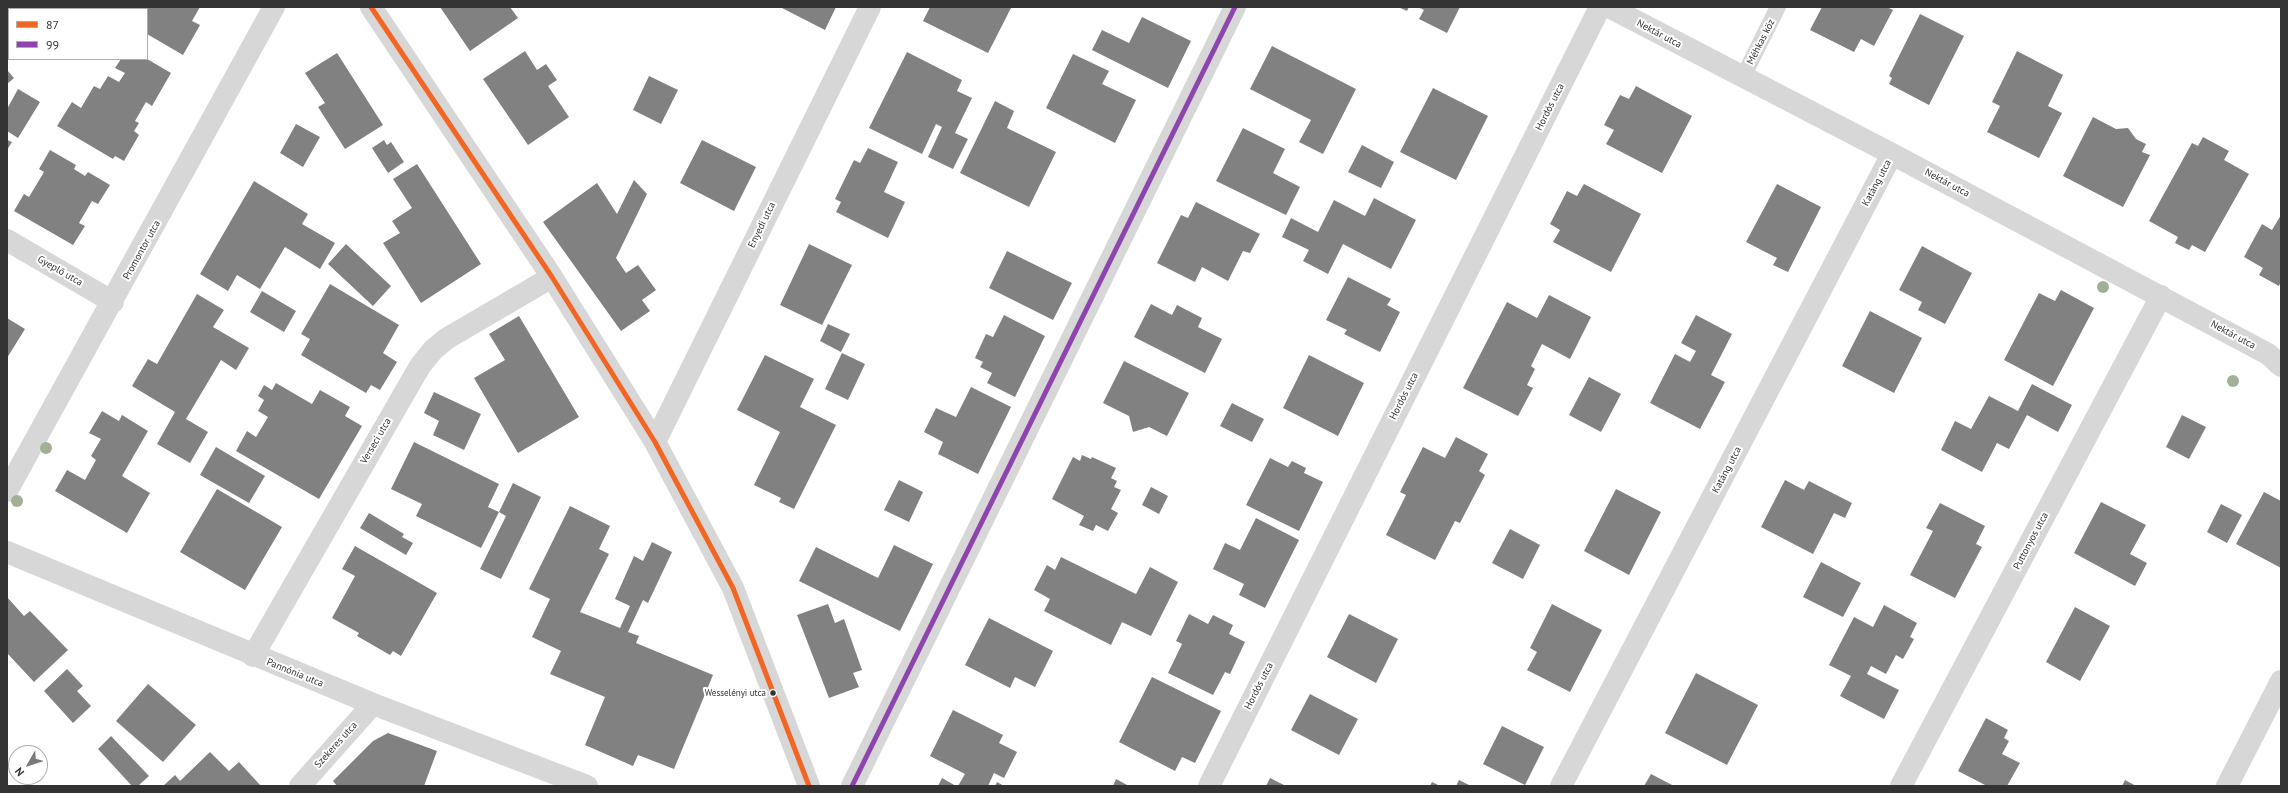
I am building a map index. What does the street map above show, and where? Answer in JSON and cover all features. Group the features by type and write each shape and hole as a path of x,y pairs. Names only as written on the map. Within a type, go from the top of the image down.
{"street":[{"name":"Promontor utca","path":"7,491 113,302 274,7"},
{"path":"372,7 552,277 655,442 733,588 808,786"},
{"name":"Enyedi utca","path":"655,442 870,7"},
{"path":"852,786 1235,7"},
{"name":"Hordós utca","path":"1209,786 1600,7"},
{"name":"Nektár utca","path":"1609,7 2161,296 2268,354 2281,366"},
{"name":"Katáng utca","path":"1561,786 1892,154"},
{"name":"Gyeplő utca","path":"7,240 113,302"},
{"name":"Verseci utca","path":"253,656 420,366 433,350 446,339 552,277"},
{"name":"Puttonyos utca","path":"1901,786 2161,296"},
{"name":"Pannónia utca","path":"7,552 253,656 373,704 587,786"},
{"path":"2227,786 2281,681"},
{"name":"Szekeres utca","path":"300,786 373,704"}],"lane":[{"name":"Méhkas köz","path":"1743,77 1778,7"}],"building":[{"path":"73,7 102,7 102,8"},
{"path":"200,7 192,21 200,25 183,55 148,35 148,8 138,8"},
{"path":"440,7 510,7 518,18 470,51"},
{"path":"780,7 836,7 825,30"},
{"path":"930,7 1011,8 988,53 923,21"},
{"path":"1398,7 1409,7 1407,11"},
{"path":"1418,7 1460,7 1447,33 1419,19 1424,10"},
{"path":"1822,7 1887,7 1893,10 1874,46 1861,39 1854,52 1810,30"},
{"path":"1920,14 1964,36 1929,105 1889,84 1892,78 1889,76"},
{"path":"1142,17 1191,41 1168,88 1092,50 1102,30 1129,43"},
{"path":"1272,46 1356,89 1323,154 1299,142 1311,120 1250,89"},
{"path":"525,51 537,70 546,64 557,80 548,86 569,117 528,145 483,79"},
{"path":"2017,51 2063,75 2048,106 2062,113 2039,158 1987,132 2000,106 1992,102"},
{"path":"907,52 962,80 957,91 972,98 955,133 968,139 953,169 928,157 942,127 936,124 922,154 869,128"},
{"path":"337,53 383,125 345,149 318,107 325,103 305,73"},
{"path":"1073,54 1109,71 1102,84 1136,100 1115,143 1046,108"},
{"path":"120,60 148,60 171,73 152,106 146,102 135,121 139,123 134,131 139,135 124,161 115,156 113,159 57,126 72,102 81,108 94,86 100,89 108,76 119,82 125,73 115,68"},
{"path":"7,70 14,78 7,84"},
{"path":"649,76 678,90 661,124 633,110"},
{"path":"1636,86 1692,116 1662,173 1606,144 1614,130 1604,125 1620,95 1629,99"},
{"path":"1433,88 1488,116 1456,180 1400,152"},
{"path":"18,89 40,102 18,138 7,131 7,109"},
{"path":"995,101 1014,111 1007,128 1056,152 1029,207 960,173"},
{"path":"2093,117 2116,129 2128,128 2136,139 2146,144 2142,152 2150,155 2123,207 2063,176"},
{"path":"296,124 320,137 303,167 280,153"},
{"path":"1243,128 1285,149 1273,173 1300,187 1286,215 1216,181"},
{"path":"2203,137 2229,151 2224,160 2249,174 2205,252 2192,245 2189,250 2175,243 2178,237 2149,221 2192,143 2198,146"},
{"path":"7,140 12,142 7,150"},
{"path":"384,140 387,145 391,142 404,162 388,173 372,148"},
{"path":"702,140 756,167 734,211 680,183"},
{"path":"1362,145 1394,162 1381,188 1348,172"},
{"path":"868,148 898,162 884,192 905,202 888,238 836,212 841,202 835,199 854,160 860,163"},
{"path":"50,150 76,165 74,169 85,176 88,172 110,185 98,204 92,201 79,223 85,226 73,245 14,211 24,194 29,197 44,172 39,169"},
{"path":"417,164 481,264 421,303 383,243 400,233 392,221 412,208 393,179"},
{"path":"634,180 647,194 616,258 626,273 638,265 656,290 642,300 650,311 621,331 543,222 597,183 617,214"},
{"path":"254,181 308,214 302,224 335,243 320,269 285,247 260,289 237,275 228,291 200,274"},
{"path":"1584,184 1641,214 1611,272 1553,242 1560,230 1550,224 1567,191 1577,196"},
{"path":"1777,184 1821,207 1788,272 1773,265 1777,258 1746,242"},
{"path":"1374,198 1416,220 1391,269 1343,244 1328,274 1303,261 1309,250 1282,237 1291,218 1318,232 1334,200 1365,216"},
{"path":"1196,202 1260,234 1250,253 1243,251 1228,281 1202,267 1195,282 1157,263 1181,215 1188,218"},
{"path":"2281,215 2281,281 2279,286 2259,275 2263,268 2244,257 2262,224 2272,230"},
{"path":"346,244 391,286 373,306 328,264"},
{"path":"809,244 852,265 822,325 780,305"},
{"path":"1922,246 1972,273 1945,324 1918,310 1922,302 1899,290"},
{"path":"1007,251 1072,283 1053,320 989,288"},
{"path":"1348,277 1391,299 1387,305 1400,312 1380,352 1344,334 1347,330 1326,320"},
{"path":"330,284 399,325 383,353 397,362 380,390 371,385 366,393 301,355 310,339 301,334"},
{"path":"2061,290 2094,308 2053,386 2004,360 2039,293 2055,301"},
{"path":"262,291 296,311 284,332 250,312"},
{"path":"197,294 224,310 213,327 249,348 236,370 221,360 186,419 208,432 190,463 157,444 175,412 132,386 148,359 157,364"},
{"path":"1549,295 1591,317 1570,359 1542,344 1531,366 1535,369 1527,385 1533,388 1518,416 1463,388 1507,302 1537,318"},
{"path":"1151,304 1172,315 1177,305 1202,318 1198,327 1222,339 1205,373 1134,337"},
{"path":"1870,311 1922,338 1894,393 1842,366"},
{"path":"1004,315 1045,336 1015,397 987,383 992,373 980,367 983,362 975,358 986,334 993,337"},
{"path":"1696,315 1732,334 1711,375 1725,382 1700,429 1650,403 1675,354 1690,362 1696,351 1681,343"},
{"path":"519,316 579,417 518,453 474,378 505,360 489,334"},
{"path":"7,318 25,329 7,358"},
{"path":"828,324 850,334 841,352 820,341"},
{"path":"842,353 865,364 848,400 825,389"},
{"path":"765,355 814,379 800,407 836,425 794,509 779,502 781,498 754,485 780,432 737,410"},
{"path":"1309,355 1364,383 1338,436 1283,408"},
{"path":"1124,361 1189,393 1167,436 1149,427 1133,432 1129,416 1103,403"},
{"path":"1589,377 1621,394 1601,432 1569,415"},
{"path":"276,383 312,404 320,390 350,407 345,416 362,426 319,499 236,451 247,431 256,437 268,417 258,411 264,400 258,396 264,385 272,390"},
{"path":"2032,384 2072,405 2058,432 2027,415 2009,449 1997,443 1982,472 1941,450 1955,421 1971,429 1989,396 2018,411"},
{"path":"971,387 1011,407 978,474 938,454 943,442 924,432 936,408 956,417"},
{"path":"434,392 481,414 464,450 433,435 439,421 424,413"},
{"path":"1232,403 1264,419 1252,442 1220,426"},
{"path":"102,411 119,421 122,415 148,431 122,476 150,493 127,533 55,491 67,470 85,480 96,460 91,456 101,439 89,433"},
{"path":"2182,415 2206,427 2189,459 2166,447"},
{"path":"1456,437 1488,454 1479,471 1485,475 1460,523 1455,521 1435,560 1386,535 1406,495 1400,492 1423,447 1445,458"},
{"path":"414,442 499,484 488,507 499,512 481,548 416,516 422,504 391,489"},
{"path":"216,447 265,476 249,503 200,475"},
{"path":"1082,455 1091,459 1092,457 1116,468 1111,478 1117,481 1114,487 1121,490 1111,509 1118,513 1108,531 1096,525 1093,531 1079,525 1084,516 1052,499 1073,457 1080,461"},
{"path":"1270,458 1288,467 1292,461 1306,468 1304,473 1323,482 1299,531 1246,505"},
{"path":"899,480 923,492 909,522 884,510"},
{"path":"1785,480 1804,490 1809,481 1852,503 1845,518 1834,513 1813,554 1761,527"},
{"path":"513,483 541,497 501,579 480,569 506,516 499,512"},
{"path":"1151,487 1168,496 1159,514 1142,505"},
{"path":"217,489 282,527 245,590 180,552"},
{"path":"1616,489 1661,512 1629,575 1584,551"},
{"path":"2264,492 2281,501 2281,568 2236,544"},
{"path":"2101,502 2146,525 2130,554 2147,563 2135,586 2074,553"},
{"path":"1940,503 1985,526 1976,544 1982,547 1955,598 1910,575 1933,531 1926,528"},
{"path":"2221,504 2242,515 2227,543 2207,532"},
{"path":"570,506 610,526 599,549 609,554 580,612 620,628 630,606 615,599 634,556 643,561 652,542 672,552 648,603 643,600 628,632 639,636 636,643 713,675 674,769 638,755 633,766 585,745 605,697 550,674 561,651 532,637 550,599 529,589"},
{"path":"369,513 404,534 402,537 413,543 406,555 360,528"},
{"path":"1256,518 1299,540 1265,608 1239,595 1244,584 1213,569 1225,543 1240,550"},
{"path":"1510,529 1540,545 1523,579 1492,563"},
{"path":"894,545 933,564 900,631 799,581 816,547 878,578"},
{"path":"355,546 437,593 401,656 393,651 390,655 357,636 359,633 332,618 355,576 342,569"},
{"path":"1061,557 1136,594 1150,567 1178,582 1151,636 1122,622 1111,645 1044,611 1050,599 1034,590 1047,565 1055,570"},
{"path":"1821,562 1861,583 1843,617 1803,597"},
{"path":"7,597 24,616 30,611 68,650 34,682 7,653"},
{"path":"828,604 835,623 844,619 862,670 853,673 859,687 829,698 797,615"},
{"path":"1552,604 1602,630 1570,692 1527,670 1537,652 1530,648"},
{"path":"1884,605 1917,623 1910,637 1914,639 1903,659 1896,655 1886,674 1871,666 1867,674 1899,690 1884,719 1840,696 1851,676 1829,665 1854,617 1873,627"},
{"path":"2075,607 2110,626 2080,681 2046,662"},
{"path":"1189,614 1208,624 1213,615 1233,625 1229,634 1245,642 1230,674 1225,672 1213,695 1168,673 1182,644 1176,641"},
{"path":"1349,614 1398,639 1376,683 1327,657"},
{"path":"989,618 1053,651 1035,687 1015,677 1010,688 965,665"},
{"path":"67,669 83,686 77,691 91,706 73,723 44,691"},
{"path":"1696,673 1758,705 1727,765 1665,733"},
{"path":"1152,677 1221,711 1195,763 1182,757 1175,771 1119,742"},
{"path":"148,684 196,725 163,762 116,721"},
{"path":"1310,694 1358,719 1339,755 1291,730"},
{"path":"953,710 1003,735 999,743 1017,752 1004,778 994,773 988,786 958,786 965,774 930,756"},
{"path":"1986,718 2008,730 2004,738 2009,741 2002,754 2020,763 2007,786 1987,786 1958,771"},
{"path":"1502,726 1544,747 1525,785 1483,764"},
{"path":"388,733 437,751 424,786 337,786 333,781 373,741"},
{"path":"111,736 149,776 138,786 132,786 98,749"},
{"path":"210,752 229,771 239,762 261,786 163,786 175,775 180,781"},
{"path":"1651,774 1674,786 1644,786"},
{"path":"942,778 956,786 938,786"},
{"path":"1270,778 1286,786 1266,786"},
{"path":"1116,779 1129,786 1113,786"},
{"path":"1459,780 1471,786 1456,786"},
{"path":"2125,780 2136,786 2122,786"},
{"path":"997,782 1004,786 995,786"},
{"path":"1432,782 1440,786 1430,786"}],"transit line":[{"name":"87","path":"371,7 552,277 655,442 733,588 809,786"},
{"name":"99","path":"852,786 1235,7"}],"place":[{"name":"Wesselényi utca","path":"773,693"}]}
